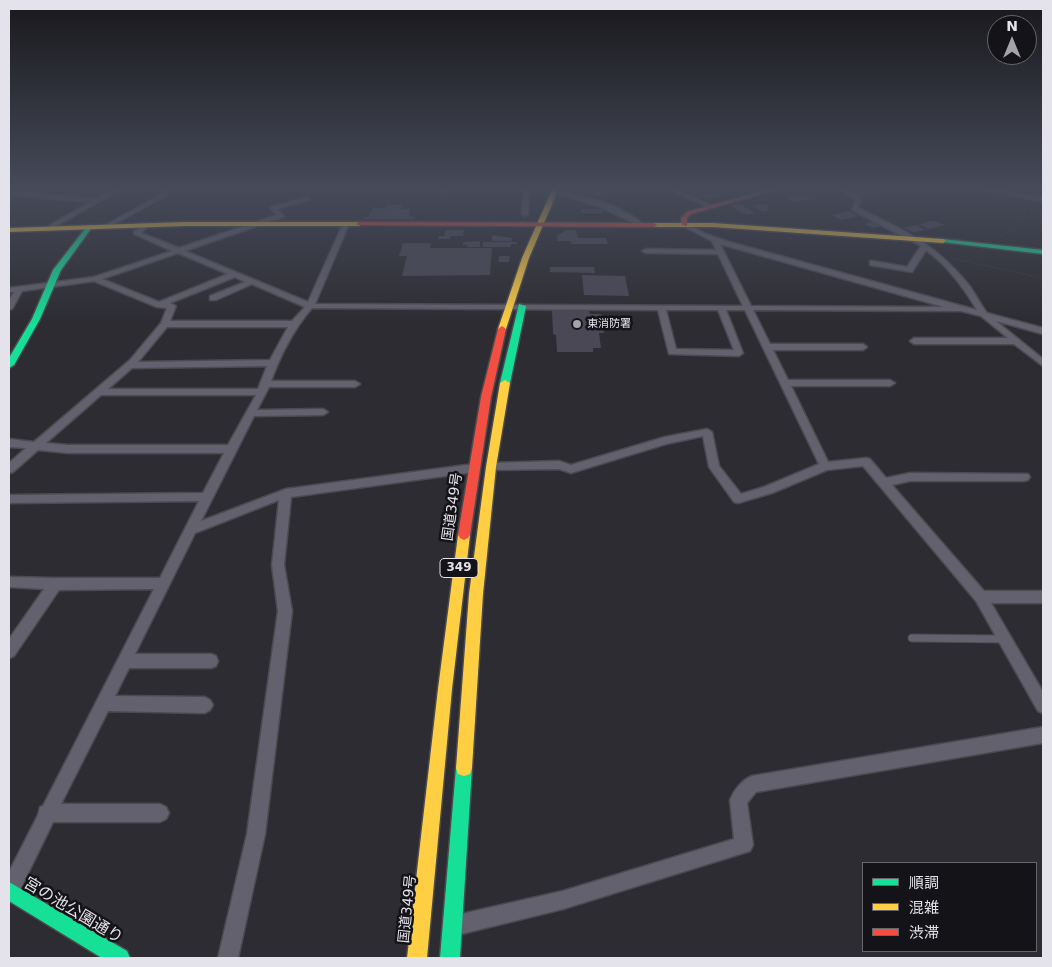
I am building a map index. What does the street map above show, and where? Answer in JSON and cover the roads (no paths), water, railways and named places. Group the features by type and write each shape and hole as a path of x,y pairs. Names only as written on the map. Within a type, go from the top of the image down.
{"main road":[{"path":"9,365 36,319 50,284 64,259 83,235"},
{"name":"国道349号","path":"418,958 456,596 474,468 487,395 509,307 538,235"},
{"name":"国道349号","path":"450,958 476,594 491,466 502,395 540,235"},
{"path":"872,235 1043,252"},
{"name":"宮の池公園通り","path":"9,891 120,958"}],"street":[{"path":"141,235 310,306 959,308"},
{"path":"9,290 95,279 224,235"},
{"path":"9,891 46,813 164,584 230,449 264,388 273,363 294,324 310,306 341,235"},
{"path":"706,235 815,270 983,314 1043,332"},
{"path":"905,235 925,246 943,260 966,286 983,314 1043,363"},
{"path":"714,238 825,466"},
{"path":"873,263 909,270 925,246"},
{"path":"646,251 720,252"},
{"path":"160,305 233,275"},
{"path":"9,469 130,365 165,324 172,306 160,305 95,279"},
{"path":"214,298 251,282"},
{"path":"9,307 19,289"},
{"path":"661,307 672,352 739,353 720,307"},
{"path":"165,324 294,324"},
{"path":"914,341 1016,341"},
{"path":"767,348 863,347"},
{"path":"130,365 273,363"},
{"path":"784,383 890,383"},
{"path":"99,392 355,384"},
{"path":"251,413 323,412"},
{"path":"491,466 560,465 570,469 666,441 707,432 714,468 738,499 768,490 825,466 866,462 981,596 1043,706"},
{"path":"9,443 68,449 230,449"},
{"path":"190,530 286,493 474,468"},
{"path":"884,484 910,477 1024,477"},
{"path":"228,958 256,834 285,611 278,565 286,493"},
{"path":"9,498 206,497"},
{"path":"9,582 164,584"},
{"path":"9,651 55,584"},
{"path":"981,596 1043,597"},
{"path":"124,660 211,661"},
{"path":"102,703 205,704"},
{"path":"453,926 563,900 744,845 738,800 752,784 1043,735"},
{"path":"46,813 160,813"}],"lane":[{"path":"912,638 1006,639"}],"place":[{"name":"東消防署","path":"577,324"}]}
